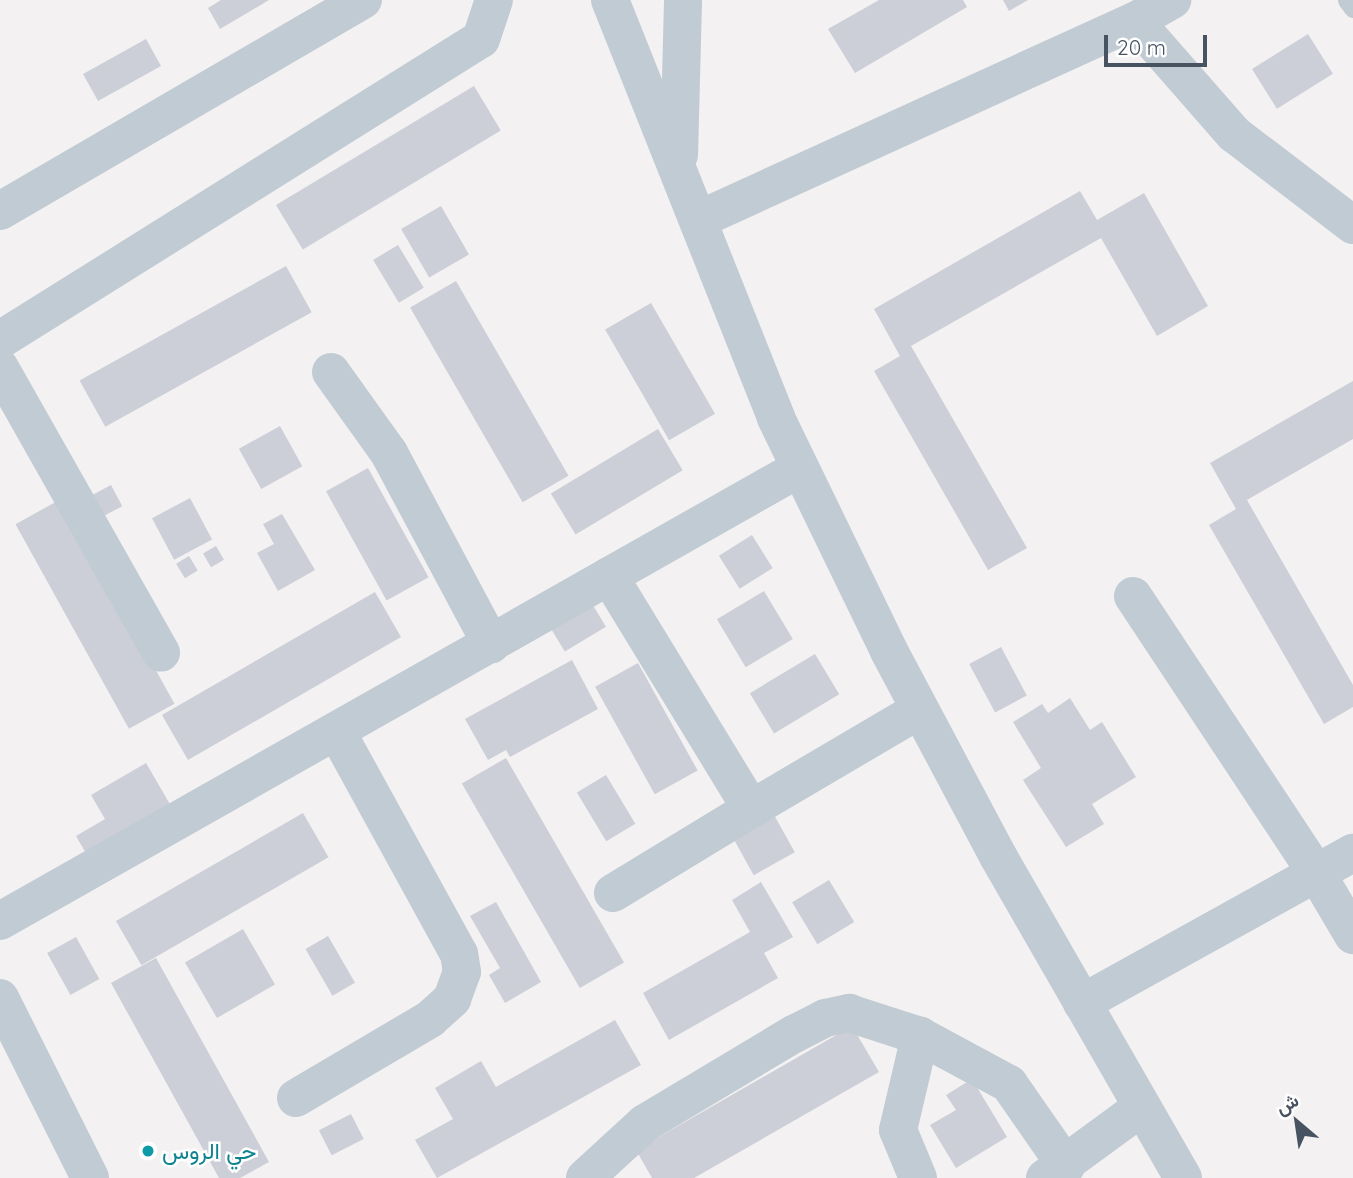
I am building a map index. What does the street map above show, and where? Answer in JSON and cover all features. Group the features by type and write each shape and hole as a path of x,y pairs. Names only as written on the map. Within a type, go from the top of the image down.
{"street":[{"path":"0,211 363,0"},
{"path":"0,340 481,39 495,0"},
{"path":"610,0 700,219 776,418 800,468 919,710 1183,1178"},
{"path":"679,167 683,0"},
{"path":"700,219 1135,21 1172,0"},
{"path":"1135,21 1234,134 1353,225"},
{"path":"0,368 161,653"},
{"path":"331,372 389,453 491,643"},
{"path":"0,921 800,468"},
{"path":"609,576 751,810"},
{"path":"1133,596 1317,874 1353,935"},
{"path":"613,893 919,710"},
{"path":"296,1098 430,1019 452,999 462,972 459,954 337,732"},
{"path":"1082,1003 1353,853"},
{"path":"0,998 90,1178"},
{"path":"600,1173 615,1146 645,1123 825,1018 849,1013 920,1036 1009,1084 1055,1172 1142,1107"},
{"path":"918,1178 898,1130 920,1036"}],"lane":[{"path":"1347,0 1353,8"}],"building":[{"path":"221,0 269,0 220,29 208,8"},
{"path":"879,0 963,0 967,7 855,73 828,29"},
{"path":"1003,0 1028,0 1009,11"},
{"path":"1308,34 1333,74 1277,109 1252,69"},
{"path":"146,39 161,66 98,101 83,74"},
{"path":"474,86 501,131 303,250 276,205"},
{"path":"1080,191 1097,220 1144,193 1208,306 1157,336 1101,238 911,346 1027,548 988,570 874,371 900,356 874,309"},
{"path":"441,206 469,254 429,277 401,229"},
{"path":"398,245 424,288 399,303 373,260"},
{"path":"286,266 312,312 105,427 80,380"},
{"path":"456,281 568,476 523,502 410,308"},
{"path":"651,303 715,414 669,440 605,330"},
{"path":"1353,381 1353,439 1247,500 1353,685 1353,707 1324,724 1209,525 1236,509 1210,463"},
{"path":"280,426 302,466 261,489 239,449"},
{"path":"658,429 683,470 576,535 551,493"},
{"path":"368,468 429,577 387,601 326,491"},
{"path":"111,485 122,506 98,519 87,498"},
{"path":"190,498 212,539 174,560 152,518"},
{"path":"61,499 174,704 129,729 16,524"},
{"path":"282,514 315,570 278,591 257,553 274,544 263,524"},
{"path":"752,535 773,568 740,589 719,556"},
{"path":"216,546 224,560 211,567 203,554"},
{"path":"189,556 198,571 185,578 176,564"},
{"path":"764,591 793,639 746,667 717,619"},
{"path":"375,592 401,637 188,760 162,715"},
{"path":"591,602 606,627 565,652 550,627"},
{"path":"1001,647 1027,696 995,712 969,664"},
{"path":"815,654 839,694 774,733 750,693"},
{"path":"572,660 598,709 510,757 506,750 488,760 465,719"},
{"path":"638,663 698,771 655,794 595,687"},
{"path":"1070,698 1090,730 1102,722 1136,777 1092,804 1104,824 1066,847 1023,780 1041,768 1013,722 1042,704 1048,713"},
{"path":"506,758 624,962 580,988 462,784"},
{"path":"146,763 171,806 87,855 76,836 105,819 91,795"},
{"path":"606,775 635,824 606,841 577,793"},
{"path":"303,813 328,857 141,965 116,921"},
{"path":"773,813 795,852 754,875 732,836"},
{"path":"829,880 854,922 817,944 792,902"},
{"path":"761,882 793,937 764,953 778,978 669,1040 643,993 750,932 732,900"},
{"path":"496,902 541,982 505,1003 489,975 500,968 470,916"},
{"path":"243,929 275,984 217,1018 185,962"},
{"path":"328,936 355,983 332,996 305,949"},
{"path":"76,937 99,979 70,995 47,953"},
{"path":"156,958 269,1162 240,1178 219,1178 111,983"},
{"path":"615,1020 641,1065 437,1178 415,1140 453,1119 435,1088 481,1061 496,1087"},
{"path":"852,1026 879,1072 694,1178 652,1178 636,1150"},
{"path":"972,1079 1007,1137 956,1168 930,1125 956,1110 946,1095"},
{"path":"351,1114 364,1139 332,1155 319,1130"}],"place":[{"name":"حي الروس","path":"148,1151"}]}
